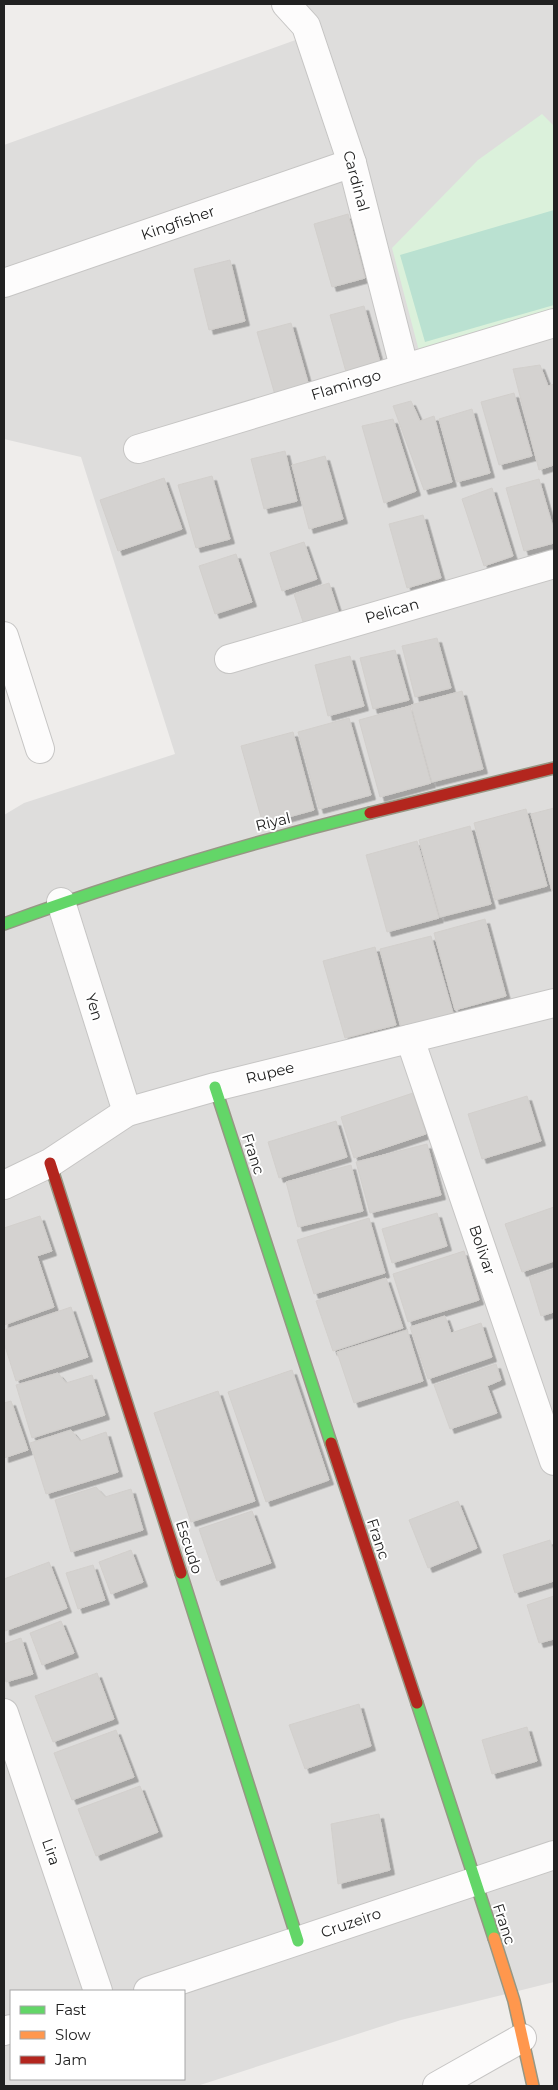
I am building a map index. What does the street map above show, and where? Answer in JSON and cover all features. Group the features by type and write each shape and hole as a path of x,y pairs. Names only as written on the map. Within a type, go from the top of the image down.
{"street":[{"name":"Cardinal","path":"286,4 306,26 352,163 404,368"},
{"name":"Kingfisher","path":"4,284 352,163"},
{"name":"Flamingo","path":"138,449 554,323"},
{"name":"Pelican","path":"229,659 554,564"},
{"path":"4,636 40,749"},
{"name":"Riyal","path":"4,924 61,902 258,841 554,768"},
{"name":"Yen","path":"61,902 127,1112"},
{"name":"Rupee","path":"4,1185 50,1163 127,1112 215,1087 554,1003"},
{"name":"Bolivar","path":"410,1039 554,1461"},
{"name":"Franc","path":"215,1087 514,2001 533,2086"},
{"name":"Escudo","path":"50,1163 298,1941"},
{"name":"Lira","path":"4,1713 98,1990"},
{"name":"Cruzeiro","path":"151,1990 474,1880 554,1855"},
{"path":"437,2086 522,2038"}],"shaded area":[{"path":"273,4 554,4 554,1982 401,2020 197,2086 4,2086 4,815 24,803 175,754 81,457 4,439 4,145 301,38"}],"green space":[{"path":"542,114 554,126 554,310 419,351 392,248 478,160"},
{"path":"554,210 554,305 425,342 400,255"}],"building":[{"path":"348,214 365,278 332,287 314,224"},
{"path":"230,260 245,321 209,330 194,269"},
{"path":"364,306 382,369 348,379 330,315"},
{"path":"291,323 309,386 275,395 257,332"},
{"path":"540,365 548,386 554,384 554,465 539,470 513,369"},
{"path":"514,393 532,456 499,465 481,402"},
{"path":"411,401 420,421 434,416 452,482 424,490 393,406"},
{"path":"472,409 490,473 457,482 439,419"},
{"path":"393,419 416,491 384,503 362,426"},
{"path":"285,451 297,501 264,509 251,459"},
{"path":"325,456 343,519 309,529 292,465"},
{"path":"212,476 230,539 196,548 178,485"},
{"path":"164,478 182,529 118,551 100,500"},
{"path":"539,479 554,531 554,543 524,551 506,488"},
{"path":"492,488 513,556 484,566 462,499"},
{"path":"423,515 441,578 407,588 389,524"},
{"path":"304,542 317,579 282,591 270,553"},
{"path":"236,554 252,602 215,614 199,566"},
{"path":"329,583 341,620 306,631 294,594"},
{"path":"437,638 451,688 415,697 402,646"},
{"path":"395,650 409,700 373,709 360,658"},
{"path":"350,656 364,706 328,716 315,665"},
{"path":"462,691 483,769 432,782 411,705"},
{"path":"410,706 431,783 380,797 359,720"},
{"path":"349,718 371,795 319,809 298,732"},
{"path":"293,732 314,810 263,824 241,746"},
{"path":"554,808 554,890 552,891 531,814"},
{"path":"526,809 547,886 495,900 474,823"},
{"path":"470,826 491,904 440,917 419,840"},
{"path":"417,841 439,918 387,932 366,855"},
{"path":"485,919 506,996 455,1010 434,933"},
{"path":"431,936 453,1013 401,1027 380,949"},
{"path":"375,947 396,1025 345,1038 323,961"},
{"path":"413,1093 426,1134 354,1158 341,1117"},
{"path":"527,1096 541,1141 482,1159 468,1114"},
{"path":"336,1121 347,1157 279,1178 268,1142"},
{"path":"427,1144 441,1195 370,1213 356,1162"},
{"path":"351,1165 363,1211 298,1227 286,1182"},
{"path":"554,1207 554,1261 522,1272 505,1224"},
{"path":"437,1213 447,1246 392,1263 382,1229"},
{"path":"40,1216 52,1251 37,1256 54,1307 4,1325 4,1228"},
{"path":"369,1218 385,1273 314,1294 297,1240"},
{"path":"464,1251 479,1300 408,1322 393,1274"},
{"path":"554,1269 554,1312 541,1316 529,1277"},
{"path":"386,1278 403,1328 333,1351 316,1301"},
{"path":"71,1307 88,1357 16,1381 4,1343 4,1330"},
{"path":"445,1316 451,1333 481,1323 492,1357 428,1379 410,1327"},
{"path":"407,1330 423,1381 354,1403 337,1352"},
{"path":"496,1364 501,1380 487,1386 497,1413 450,1429 434,1385"},
{"path":"292,1370 329,1480 266,1502 228,1392"},
{"path":"58,1373 66,1383 92,1375 105,1415 32,1438 16,1385"},
{"path":"218,1391 255,1501 191,1522 154,1413"},
{"path":"11,1401 28,1450 4,1458 4,1403"},
{"path":"71,1430 80,1441 106,1432 118,1472 46,1494 30,1443"},
{"path":"96,1487 105,1497 131,1489 143,1530 71,1552 55,1500"},
{"path":"458,1501 477,1548 428,1568 409,1520"},
{"path":"252,1511 271,1563 217,1581 199,1529"},
{"path":"550,1540 554,1554 554,1581 515,1593 503,1555"},
{"path":"131,1550 143,1582 111,1594 99,1562"},
{"path":"49,1562 67,1608 5,1631 4,1579"},
{"path":"93,1565 105,1600 78,1609 66,1573"},
{"path":"554,1596 554,1639 539,1643 527,1605"},
{"path":"61,1621 74,1653 42,1665 30,1633"},
{"path":"21,1638 33,1674 6,1682 4,1675 4,1644"},
{"path":"97,1673 114,1719 53,1742 35,1696"},
{"path":"359,1704 371,1746 305,1769 289,1725"},
{"path":"527,1727 537,1761 492,1774 482,1740"},
{"path":"116,1730 134,1777 72,1800 54,1753"},
{"path":"140,1786 158,1832 96,1856 78,1809"},
{"path":"379,1814 390,1870 338,1884 331,1824"}],"traffic: fast":[{"path":"4,924 94,892 186,864 277,837 370,813"},
{"path":"215,1087 331,1443"},
{"path":"181,1573 298,1941"},
{"path":"417,1703 494,1938"}],"traffic: slow":[{"path":"494,1938 514,2001 533,2086"}],"traffic: jam":[{"path":"370,813 554,768"},
{"path":"50,1163 181,1573"},
{"path":"331,1443 417,1703"}]}
